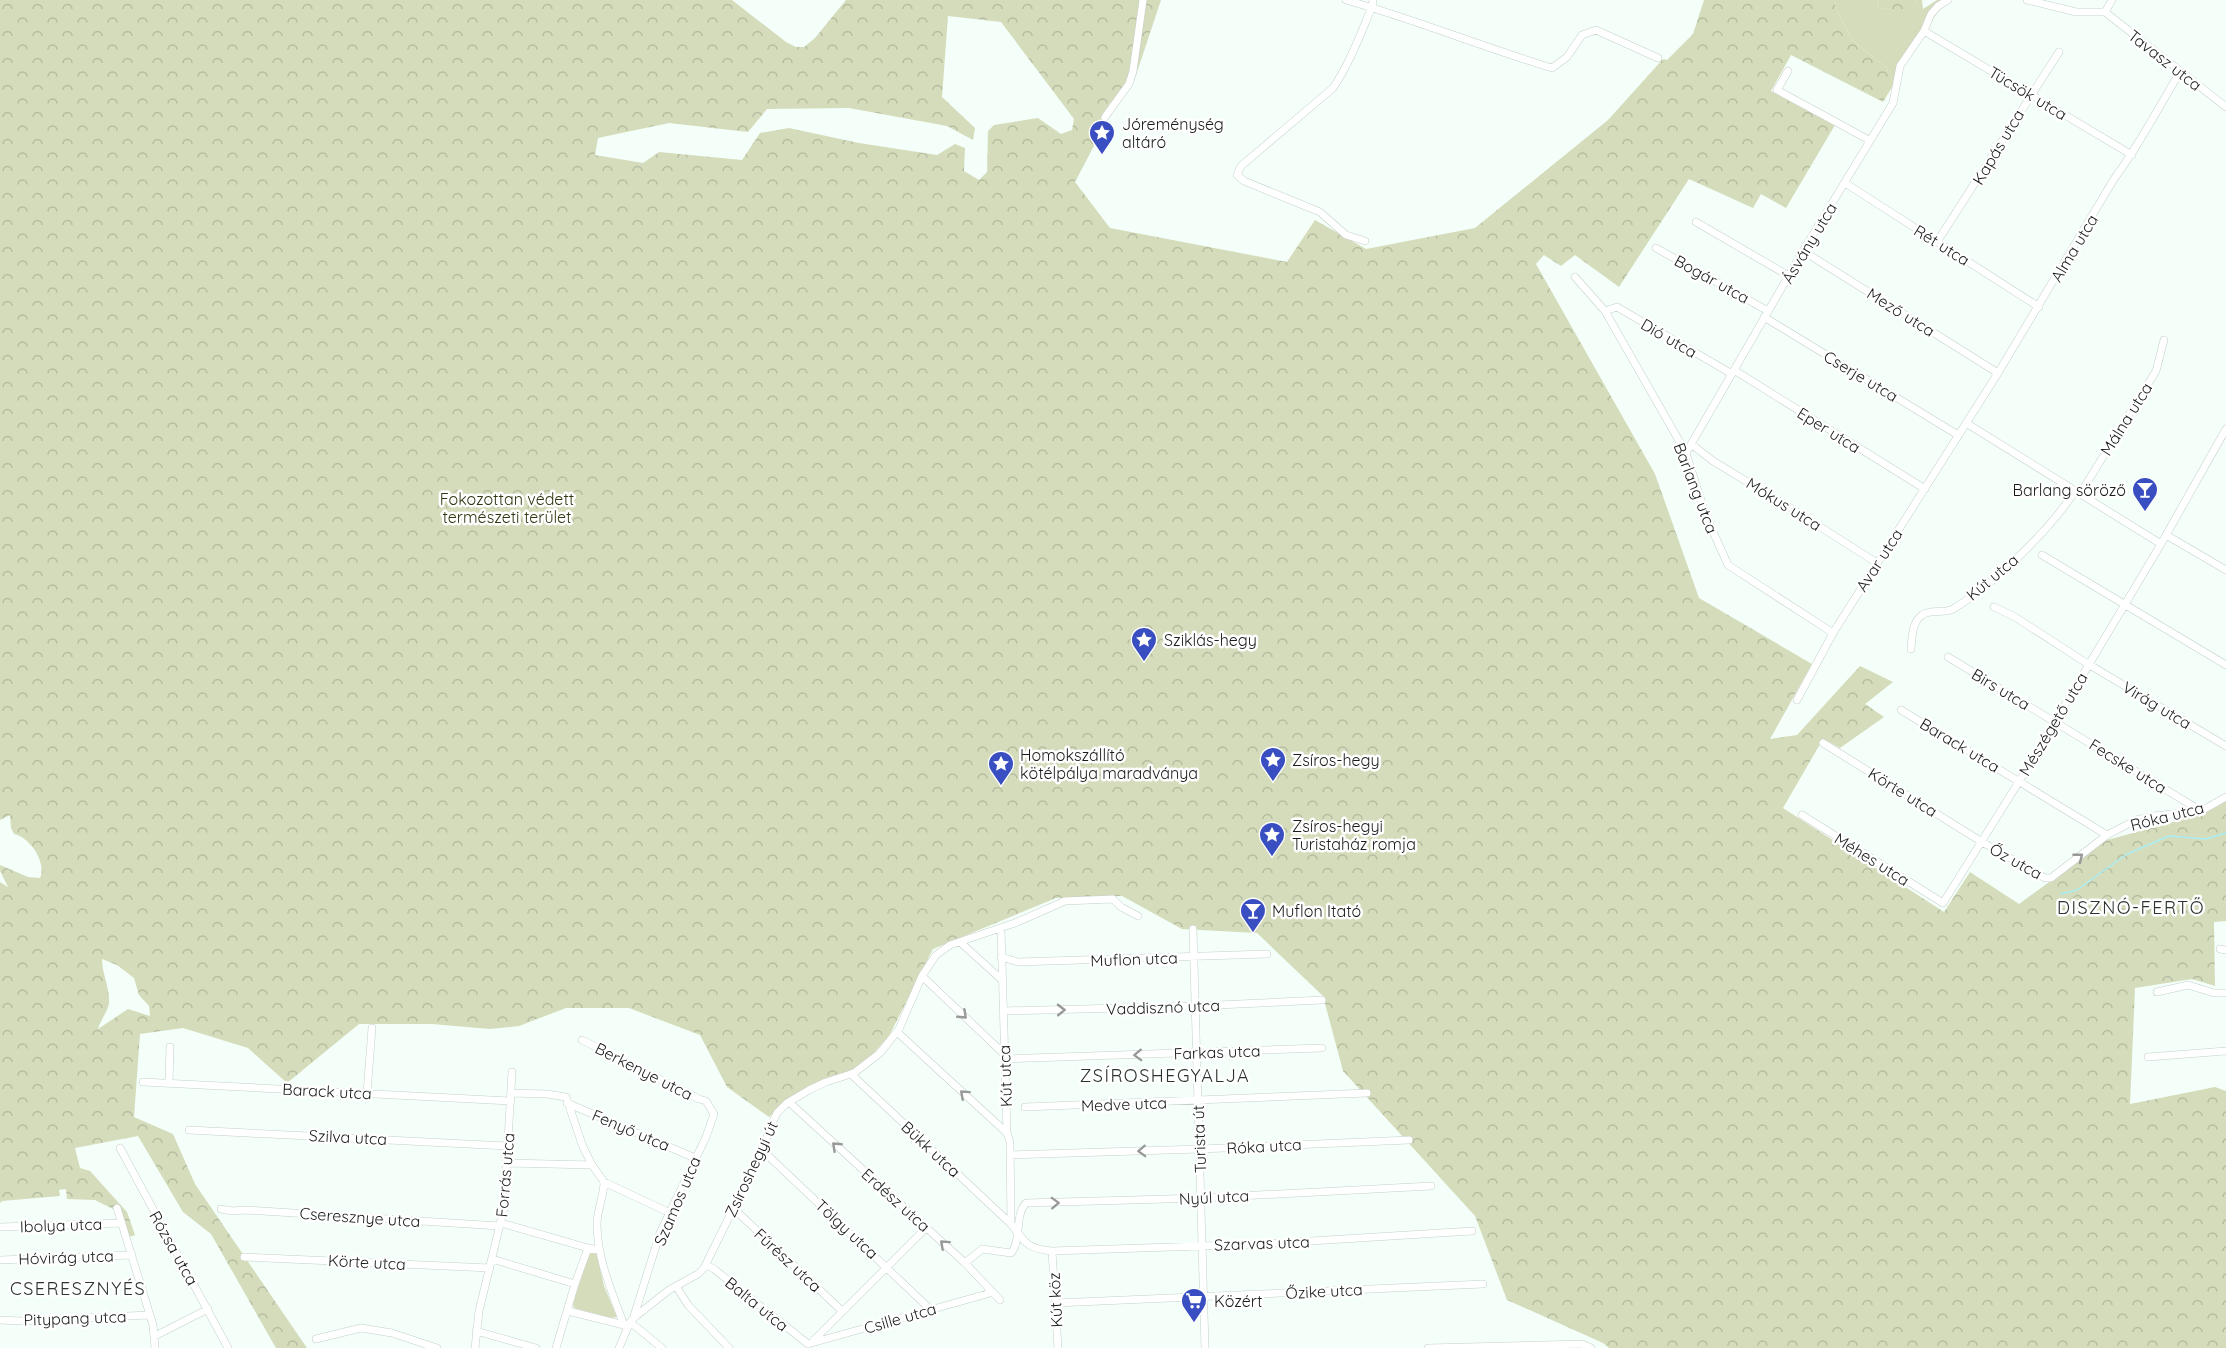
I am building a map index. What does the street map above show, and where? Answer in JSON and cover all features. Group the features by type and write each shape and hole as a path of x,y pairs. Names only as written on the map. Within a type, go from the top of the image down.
{"street":[{"path":"1105,117 1129,84 1133,71 1143,0"},
{"path":"1346,0 1372,4 1482,46 1552,68 1567,57 1582,35 1596,30 1658,58"},
{"name":"Ásvány utca","path":"1686,453 1803,251 1893,103 1900,66 1924,31 1931,14 1948,0"},
{"path":"2027,0 2076,12 2105,12 2112,0"},
{"path":"1365,241 1346,236 1320,212 1244,181 1237,175 1241,166 1333,88 1344,73 1372,4"},
{"name":"Tavasz utca","path":"2105,12 2226,107"},
{"name":"Tücsök utca","path":"1924,31 2132,155"},
{"name":"Kapás utca","path":"1937,242 2059,52"},
{"path":"1788,71 1778,90 1869,140"},
{"name":"Alma utca","path":"1966,423 2114,179 2132,155 2180,72"},
{"name":"Rét utca","path":"1845,183 2039,306"},
{"path":"1696,222 1789,276"},
{"name":"Bogár utca","path":"1656,248 1766,314"},
{"name":"Mező utca","path":"1803,251 1998,373"},
{"name":"Barlang utca","path":"1575,277 1605,311 1686,453 1706,516 1728,565 1833,633"},
{"name":"Dió utca","path":"1605,311 1617,307 1733,372"},
{"name":"Cserje utca","path":"1766,314 1958,435"},
{"name":"Málna utca","path":"2077,492 2156,371 2164,340"},
{"name":"Eper utca","path":"1733,372 1925,489"},
{"path":"1966,423 2161,544"},
{"name":"Avar utca","path":"1797,700 1833,633 1966,423"},
{"name":"Mészégető utca","path":"1943,903 2020,780 2161,544 2226,429"},
{"name":"Mókus utca","path":"1690,444 1713,461 1877,563"},
{"name":"Kút utca","path":"1911,649 1915,624 1922,615 1951,611 2002,571 2077,492"},
{"path":"2166,535 2226,570"},
{"path":"2042,555 2226,665"},
{"name":"Virág utca","path":"1994,607 2029,625 2088,664 2226,746"},
{"name":"Birs utca","path":"1948,657 2055,721"},
{"name":"Barack utca","path":"1901,710 2020,780"},
{"name":"Fecske utca","path":"2055,721 2201,811"},
{"name":"Körte utca","path":"1823,743 1982,842"},
{"path":"2020,780 2107,835"},
{"name":"Róka utca","path":"2051,878 2107,835 2145,818 2201,811 2226,796"},
{"name":"Méhes utca","path":"1802,815 1943,903"},
{"name":"Őz utca","path":"1982,842 2041,877 2051,878"},
{"name":"Zsíroshegyi út","path":"619,1348 629,1323 652,1302 698,1274 706,1265 762,1150 774,1118 789,1102 821,1084 851,1074 877,1056 897,1032 922,976 939,952 950,945 1004,927 1067,901 1113,900 1120,907 1138,916"},
{"name":"Kút utca","path":"1004,927 1002,980 1007,1133 1010,1137 1011,1224"},
{"name":"Turista út","path":"1193,929 1205,1348"},
{"path":"960,942 1002,980"},
{"name":"Muflon utca","path":"1002,957 1018,962 1267,954"},
{"path":"922,976 1004,1056"},
{"path":"2157,992 2188,985 2214,993 2226,993"},
{"name":"Vaddisznó utca","path":"1003,1011 1322,1000"},
{"path":"366,1093 372,1028"},
{"path":"897,1032 1007,1133"},
{"name":"Berkenye utca","path":"582,1040 706,1101 714,1114 713,1119"},
{"path":"169,1083 170,1047"},
{"name":"Farkas utca","path":"1004,1056 1197,1053 1322,1048"},
{"path":"2148,1058 2226,1051"},
{"name":"Forrás utca","path":"475,1348 479,1311 501,1224 512,1072"},
{"name":"Bükk utca","path":"851,1074 1011,1224 1028,1245 1039,1250 1052,1251"},
{"name":"Barack utca","path":"143,1082 366,1093 511,1097 547,1094 567,1100"},
{"name":"Medve utca","path":"1025,1107 1367,1093"},
{"path":"567,1100 592,1165 604,1182 670,1213"},
{"name":"Fenyő utca","path":"567,1100 695,1158"},
{"name":"Erdész utca","path":"789,1102 965,1263 1000,1300"},
{"name":"Szamos utca","path":"629,1323 660,1233 713,1119"},
{"name":"Szilva utca","path":"189,1130 507,1146"},
{"name":"Róka utca","path":"1010,1155 1409,1140"},
{"name":"Rózsa utca","path":"120,1148 208,1309 224,1347"},
{"name":"Tölgy utca","path":"762,1150 930,1309"},
{"path":"507,1163 592,1165"},
{"path":"604,1182 597,1222 599,1250 606,1276 629,1323"},
{"name":"Nyúl utca","path":"1016,1231 1026,1203 1201,1198 1431,1186"},
{"path":"117,1208 149,1316 155,1348"},
{"name":"Fűrész utca","path":"733,1208 842,1311"},
{"name":"Cseresznye utca","path":"221,1209 501,1224 599,1250"},
{"name":"Ibolya utca","path":"0,1227 122,1223"},
{"path":"808,1344 926,1228"},
{"path":"965,1263 982,1249 1011,1253 1016,1247 1016,1231"},
{"name":"Szarvas utca","path":"1052,1251 1283,1242 1472,1231"},
{"path":"556,1348 588,1248"},
{"name":"Kút köz","path":"1052,1251 1058,1348"},
{"name":"Hóvirág utca","path":"0,1260 132,1255"},
{"name":"Körte utca","path":"244,1257 489,1268"},
{"path":"492,1259 575,1284"},
{"name":"Balta utca","path":"706,1265 808,1344"},
{"name":"Őzike utca","path":"1056,1303 1483,1284"},
{"path":"676,1286 688,1305 729,1348"},
{"name":"Csille utca","path":"808,1344 987,1294 990,1290"},
{"path":"154,1336 208,1309"},
{"path":"567,1311 629,1323 662,1348"},
{"name":"Pitypang utca","path":"0,1320 149,1316"},
{"path":"316,1339 361,1328 392,1333 436,1348"},
{"path":"476,1331 536,1348"},
{"path":"1428,1348 1582,1344 1592,1348"}],"green space":[{"name":"Fokozottan védett természeti terület","path":"0,0 732,0 786,42 796,47 804,47 815,38 846,0 1161,0 1134,81 1107,121 1075,182 1110,228 1287,262 1315,220 1366,249 1475,228 1608,120 1663,59 1667,60 1693,34 1704,0 1835,0 1836,9 1853,41 1886,67 1894,84 1883,102 1791,55 1771,91 1835,125 1786,208 1761,194 1753,208 1689,179 1619,287 1575,255 1561,266 1544,255 1536,264 1655,474 1699,598 1812,664 1770,739 1797,735 1860,666 1893,682 1865,704 1884,717 1840,748 1823,739 1783,808 1944,912 1970,872 2019,904 2107,840 2203,814 2226,801 2226,921 2214,922 2215,986 2192,979 2135,988 2130,1104 2215,1087 2226,1091 2226,1348 1609,1348 1603,1343 1507,1300 1475,1216 1343,1071 1323,996 1257,933 1182,929 1122,896 1056,898 933,949 889,1036 861,1067 787,1101 769,1117 727,1087 700,1035 629,1008 566,1008 519,1026 490,1029 432,1024 359,1024 287,1083 248,1048 183,1028 140,1034 134,1117 173,1134 195,1184 307,1348 276,1348 211,1234 183,1212 138,1136 75,1148 80,1168 90,1171 127,1212 135,1235 129,1237 121,1213 95,1200 67,1199 66,1189 59,1190 60,1196 0,1203 0,882 8,887 0,871 0,865 28,877 40,878 42,872 39,858 31,845 14,834 10,815 0,820","holes":["948,16 1001,22 1074,119 1072,130 1061,134 1038,118 994,125 988,131 987,172 979,180 964,171 965,148 955,144 937,155 859,143 789,128 760,133 742,160 659,152 643,163 595,155 598,138 669,123 748,132 767,109 849,108 947,126 973,140 975,128 942,97","102,959 117,965 134,978 139,995 149,1006 150,1016 128,1009 98,1029 109,1003"]},
{"path":"1835,0 1877,0 1879,8 1922,15 1915,0 1922,0 1923,9 1937,0 1945,0 1893,83 1886,67 1853,41 1836,9"},
{"path":"1877,0 1915,0 1923,16 1879,8"},
{"path":"589,1252 597,1254 604,1286 617,1317 611,1318 574,1308 573,1304"}],"waterway":[{"path":"2061,894 2077,890 2127,854 2169,836 2206,839 2226,833"}],"place":[{"name":"Jóreménység altáró","path":"1102,156"},
{"name":"Barlang söröző","path":"2145,513"},
{"name":"Sziklás-hegy","path":"1144,663"},
{"name":"Zsíros-hegy","path":"1273,783"},
{"name":"Homokszállító kötélpálya maradványa","path":"1001,787"},
{"name":"Zsíros-hegyi Turistaház romja","path":"1272,858"},
{"name":"Muflon Itató","path":"1253,934"},
{"name":"Közért","path":"1194,1324"}],"district":[{"name":"DISZNÓ-FERTŐ","path":"2131,907"},
{"name":"ZSÍROSHEGYALJA","path":"1165,1075"},
{"name":"CSERESZNYÉS","path":"78,1288"}]}
